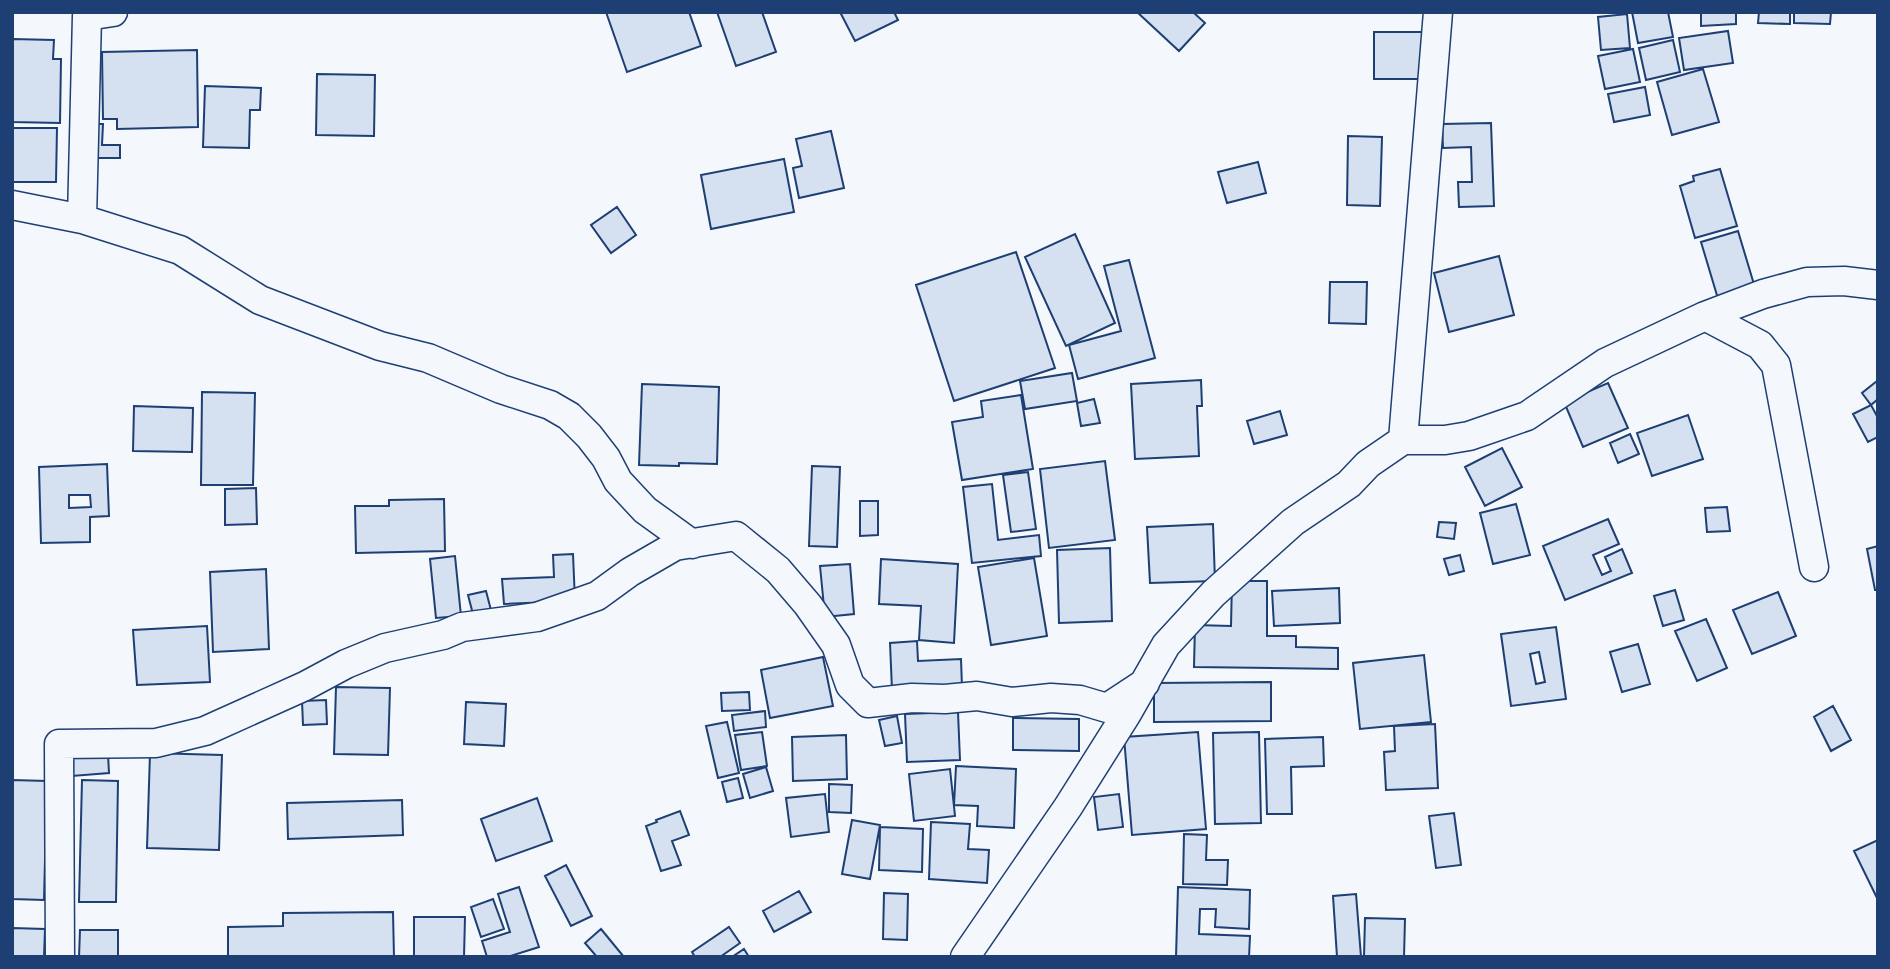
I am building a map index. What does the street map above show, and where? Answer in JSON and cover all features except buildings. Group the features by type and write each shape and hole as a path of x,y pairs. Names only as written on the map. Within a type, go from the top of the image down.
{"street":[{"path":"82,219 87,16 113,12"},
{"path":"1402,440 1438,12"},
{"path":"12,205 82,219 180,250 260,300 380,346 428,358 501,389 550,405 569,416 589,436 606,458 618,481 645,510 692,544"},
{"path":"965,957 1068,807 1166,645 1213,594 1293,522 1349,484 1368,464 1402,440 1445,440 1469,436 1527,416 1605,363 1705,316 1763,294 1807,282 1844,281 1878,285"},
{"path":"1705,316 1760,345 1776,365 1814,567"},
{"path":"60,957 59,744 156,743 205,731 385,648 443,635 462,627 537,617 597,596 675,545 736,536 778,570 808,605 836,645 850,685 868,703 977,695 1012,702 1051,698 1080,700 1107,708 1145,683"}]}
